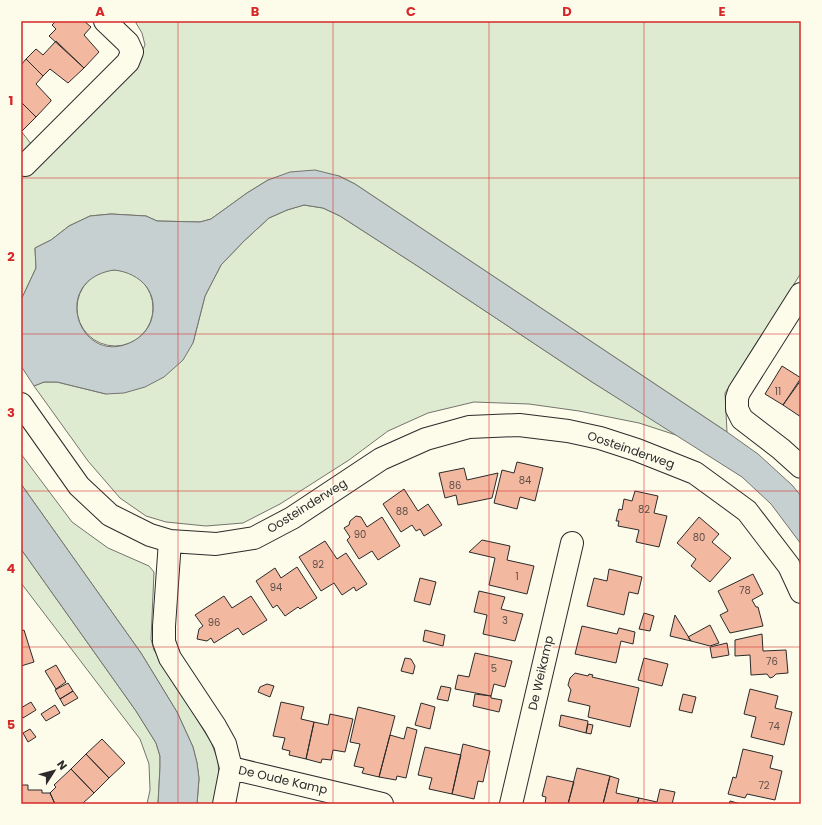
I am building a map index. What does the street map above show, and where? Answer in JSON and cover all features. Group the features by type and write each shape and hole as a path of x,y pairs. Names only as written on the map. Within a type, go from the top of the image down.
{"street":[{"path":"25,165 128,62 132,52 128,43 105,21"},
{"path":"801,294 739,392 737,398 737,409 742,419 781,449 801,467"},
{"name":"Oosteinderweg","path":"21,404 80,486 110,515 150,534 170,541 216,544 254,538 292,518 381,458 426,438 469,427 519,425 568,431 600,438 637,450 695,473 747,511 795,561 801,592"},
{"path":"170,541 164,642 170,658 215,726 225,744 231,768 224,804"},
{"name":"De Weikamp","path":"511,804 572,542"},
{"name":"De Oude Kamp","path":"231,768 382,804"}],"green space":[{"path":"137,21 801,21 801,273 725,393 727,432 355,184 339,176 268,180 211,219 200,222 157,221 146,216 111,214 90,216 69,226 51,240 35,248 36,268 21,300 21,131 32,145 139,58 145,45 142,33 136,23"},
{"path":"304,205 323,208 340,216 592,382 679,436 639,423 579,411 529,404 474,402 428,413 388,431 349,460 280,504 243,523 206,526 166,522 146,516 120,498 88,461 34,386 44,382 57,382 106,394 193,343 205,296 221,265 269,218 287,210"},
{"path":"115,270 130,273 142,281 150,293 153,308 150,323 142,335 130,343 115,346 100,343 88,335 80,323 77,308 80,293 88,281 100,273"},
{"path":"21,454 72,522 108,548 149,566 154,572 151,639 154,650 211,742 218,760 219,778 214,804 197,804 199,779 197,763 193,747 177,712 141,653 21,484"},
{"path":"21,549 136,711 156,743 160,756 158,804 147,804 150,790 149,764 140,739 21,583"}],"shaded area":[{"path":"315,170 339,176 355,184 758,454 792,485 801,496 801,544 771,504 742,477 592,382 340,216 323,208 304,205 287,210 269,218 221,265 205,296 193,343 183,360 164,377 145,387 124,393 106,394 57,382 44,382 34,386 21,366 21,300 36,268 35,248 51,240 69,226 90,216 111,214 146,216 157,221 200,222 211,219 268,180 290,172","holes":["114,270 124,272 140,280 146,286 153,302 153,311 149,325 145,332 138,338 127,344 110,347 95,342 84,332 78,318 77,303 82,288 94,277"]},
{"path":"21,484 141,653 177,712 193,747 197,763 199,778 197,804 158,804 160,756 156,743 136,711 21,549"}],"building":[{"path":"56,21 84,21 91,27 84,35 99,52 84,68 49,36 56,29 52,25"},
{"path":"56,41 84,68 68,83 50,69 43,76 26,59 36,49 43,55"},
{"path":"26,59 43,76 36,84 51,100 36,117 21,102 21,65"},
{"path":"21,102 36,117 21,132"},
{"path":"782,366 801,378 783,405 765,394"},
{"path":"801,380 801,417 783,405"},
{"path":"517,462 543,468 535,501 520,497 517,509 494,503 502,470 514,473"},
{"path":"464,468 467,480 498,473 492,498 458,505 456,495 445,498 439,473"},
{"path":"404,489 418,511 428,504 442,525 424,536 420,529 416,531 412,525 401,532 383,504"},
{"path":"635,491 658,496 654,513 667,516 659,547 636,542 639,530 618,526 619,521 616,521 619,509 622,510 624,499 632,501"},
{"path":"356,516 361,517 367,527 382,517 400,546 378,560 372,551 359,559 347,540 350,537 344,528 349,525 350,521"},
{"path":"699,517 719,534 712,542 731,558 710,582 691,566 696,559 677,543"},
{"path":"482,540 510,546 507,560 534,566 527,594 489,585 495,558 469,552"},
{"path":"325,541 337,559 346,553 367,584 356,591 354,587 342,595 334,583 321,591 299,557"},
{"path":"297,567 317,598 300,609 298,607 285,616 277,605 273,608 256,581 275,568 281,578"},
{"path":"609,569 642,577 638,594 629,592 624,615 587,606 594,578 607,581"},
{"path":"753,574 763,594 752,600 756,607 758,607 763,626 730,633 720,615 728,611 718,591"},
{"path":"420,578 436,582 430,605 414,601"},
{"path":"479,591 505,597 501,609 523,614 515,641 483,634 487,615 474,612"},
{"path":"224,596 232,608 251,596 267,620 243,635 238,628 214,643 211,638 207,641 197,639 199,629 203,626 195,615"},
{"path":"644,613 654,616 650,631 639,629"},
{"path":"675,615 691,641 670,636"},
{"path":"710,625 719,643 710,646 691,641 688,637"},
{"path":"582,626 617,634 619,628 635,632 633,644 621,641 616,663 575,654"},
{"path":"24,630 34,662 21,666 21,631"},
{"path":"425,630 445,635 443,646 423,641"},
{"path":"762,634 763,651 786,650 788,673 776,674 770,678 767,674 751,675 750,655 735,656 735,640"},
{"path":"727,643 729,655 712,658 710,647"},
{"path":"475,653 512,661 505,687 494,684 491,696 455,689 458,675 469,677"},
{"path":"405,658 411,659 415,666 413,674 401,671"},
{"path":"644,658 668,664 662,686 638,680"},
{"path":"56,665 66,682 56,689 45,671"},
{"path":"575,673 588,676 589,674 593,675 592,677 639,688 630,727 588,717 590,706 568,701 571,690 568,685 570,678"},
{"path":"68,683 73,691 60,699 55,690"},
{"path":"267,684 274,686 270,697 258,692 260,687"},
{"path":"441,686 451,688 448,701 437,699"},
{"path":"750,689 778,696 775,708 792,712 784,745 751,737 756,717 744,714"},
{"path":"73,691 78,698 64,706 60,699"},
{"path":"475,694 491,696 491,698 502,700 499,712 473,706"},
{"path":"683,694 696,697 692,713 679,710"},
{"path":"31,702 36,710 23,718 21,715 21,708"},
{"path":"281,702 304,707 301,719 314,722 306,759 289,755 290,751 282,749 285,738 273,736"},
{"path":"421,703 435,707 430,729 415,725"},
{"path":"55,705 60,713 46,721 41,714"},
{"path":"358,707 395,716 379,777 362,773 364,768 354,766 360,744 350,742"},
{"path":"330,714 353,719 345,752 333,750 331,760 322,759 321,763 306,759 314,722 328,725"},
{"path":"561,715 588,721 586,733 559,726"},
{"path":"588,724 593,725 591,734 586,733"},
{"path":"407,727 417,730 406,778 397,776 396,780 379,777 390,735 404,739"},
{"path":"30,729 36,737 28,742 23,733"},
{"path":"102,739 125,763 109,778 86,754"},
{"path":"463,744 490,751 483,782 478,781 474,799 452,794"},
{"path":"425,747 461,755 452,794 429,789 432,778 418,775"},
{"path":"743,749 773,756 770,768 782,771 775,800 747,794 745,798 728,794 733,777 736,778"},
{"path":"86,754 109,778 94,793 71,769"},
{"path":"577,768 610,776 603,804 568,804"},
{"path":"71,769 94,793 82,804 55,804 50,793 56,787 54,785"},
{"path":"547,776 574,782 568,804 545,804 546,797 542,796"},
{"path":"610,776 619,779 616,793 639,798 637,804 603,804"},
{"path":"21,785 28,785 28,790 42,790 42,793 50,793 55,804 21,804"},
{"path":"660,789 675,792 672,804 637,804 639,798 657,802"},
{"path":"730,801 741,804 729,804"}]}
